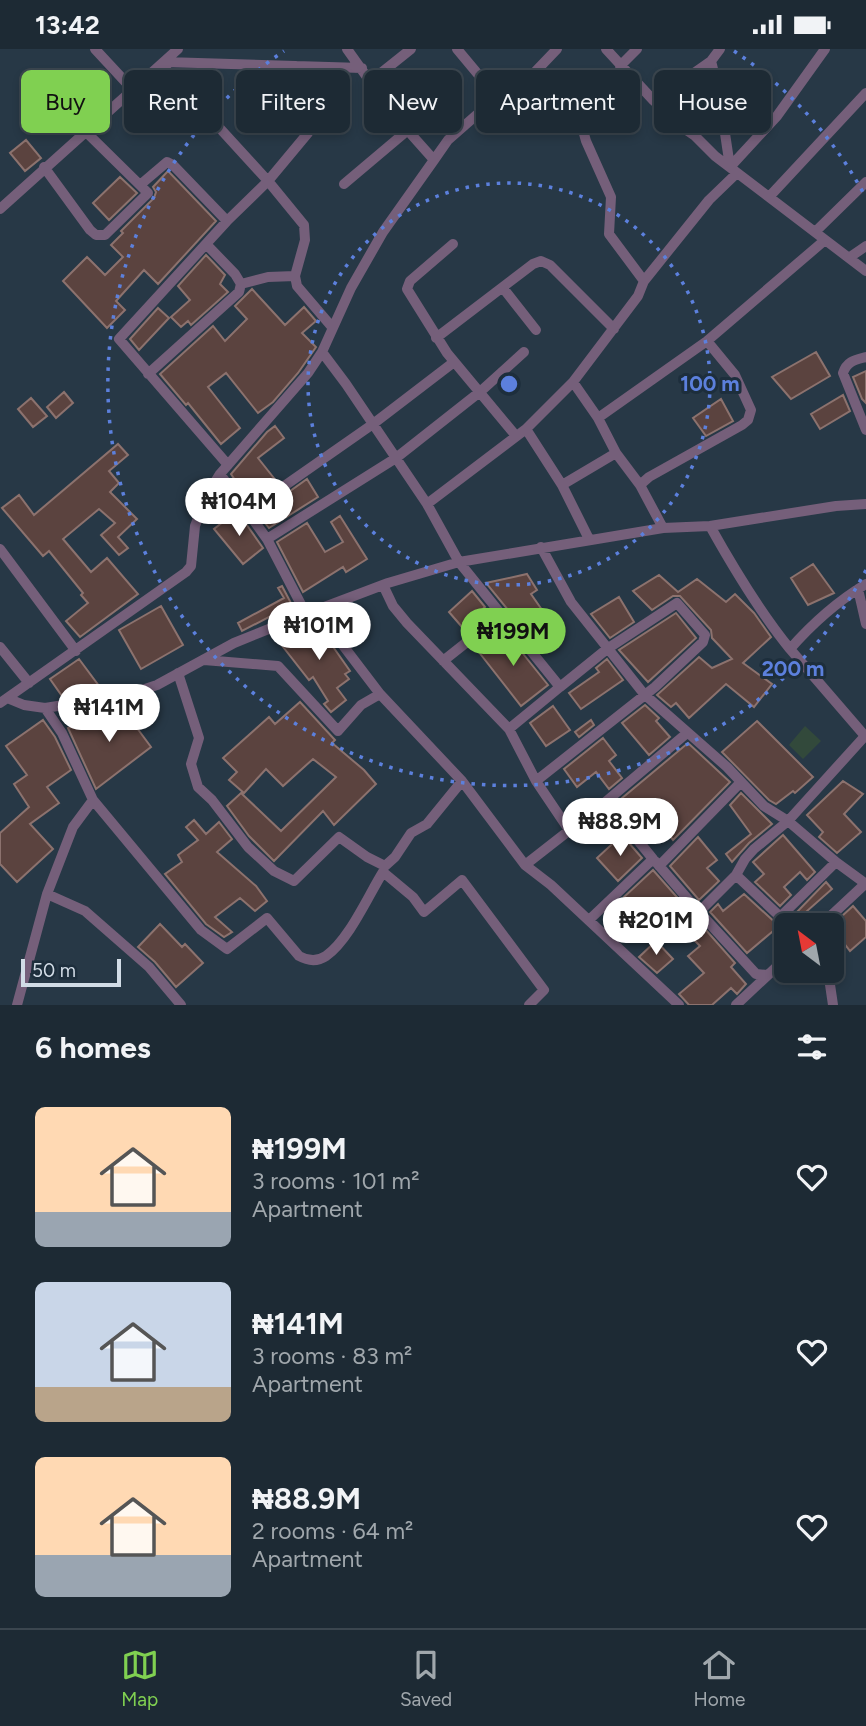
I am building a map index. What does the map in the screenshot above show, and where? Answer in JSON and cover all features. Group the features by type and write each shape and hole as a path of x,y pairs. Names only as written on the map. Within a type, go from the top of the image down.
{"street":[{"path":"95,49 124,80"},
{"path":"156,70 178,49"},
{"path":"347,49 364,71"},
{"path":"385,70 411,49"},
{"path":"457,49 476,72"},
{"path":"537,70 557,49"},
{"path":"606,49 654,101"},
{"path":"620,66 637,49"},
{"path":"698,70 711,61 720,49"},
{"path":"427,504 526,429 573,381 638,296 644,281 777,116 825,49"},
{"path":"711,61 733,170"},
{"path":"164,63 362,68"},
{"path":"164,63 304,225 305,240 295,276 297,286 332,327"},
{"path":"296,66 309,133 268,181 227,221 119,339 224,469 247,512 267,539 311,612 380,694 462,781 525,865 551,885 679,1005"},
{"path":"769,197 866,93"},
{"path":"110,109 124,97"},
{"path":"4,701 191,566 195,526 207,495 224,469 299,383 322,352 332,327 383,232 448,141 476,116"},
{"path":"2,203 83,133"},
{"path":"44,167 96,235 105,235 148,193 87,133"},
{"path":"344,184 404,133"},
{"path":"410,133 433,160"},
{"path":"584,133 611,197 608,234 644,281"},
{"path":"691,133 733,170 866,271"},
{"path":"140,185 167,162 227,221"},
{"path":"815,232 866,182"},
{"path":"598,418 707,341 825,240"},
{"path":"206,244 241,284"},
{"path":"453,244 410,281 407,289 436,338 516,436"},
{"path":"850,257 866,246"},
{"path":"436,338 533,264 541,261 550,265 614,329"},
{"path":"241,284 268,277 295,276"},
{"path":"148,374 239,292 241,284"},
{"path":"503,288 536,330"},
{"path":"640,485 649,477 748,420 751,410 735,375 707,341"},
{"path":"322,352 427,504 459,562 560,687"},
{"path":"267,539 396,458 481,391 524,352"},
{"path":"866,357 852,361 843,373 866,430"},
{"path":"247,512 373,424 454,362"},
{"path":"573,381 598,418 616,453 640,485 663,529"},
{"path":"526,429 562,485 589,539"},
{"path":"562,485 616,453"},
{"path":"4,701 45,708 127,695 157,685 234,643 311,612 383,585 459,562 589,539 710,526 836,506 866,504"},
{"path":"699,912 736,875 754,849 788,821 865,736 771,625 710,526"},
{"path":"541,547 571,602 644,694 764,806 788,821 866,884 834,913"},
{"path":"0,549 76,651"},
{"path":"383,585 393,606 509,729 536,781 569,830"},
{"path":"790,649 840,601 862,587 866,624"},
{"path":"509,729 607,649 677,603 705,635 703,642 655,687 536,781"},
{"path":"443,661 501,615"},
{"path":"0,647 29,683"},
{"path":"201,660 278,666 338,731 361,705 380,694"},
{"path":"178,673 199,738 191,764 198,787 212,800 248,847 274,871 294,881 339,837 385,866 411,834 427,824 462,781"},
{"path":"45,708 62,733 93,800 201,930 227,949 267,918 299,956 306,960 316,960 327,955 345,935 383,872 413,897 424,912 462,880 544,990 529,1005"},
{"path":"525,865 687,733"},
{"path":"589,920 656,863 741,782"},
{"path":"17,1005 47,894 73,827 93,800"},
{"path":"603,804 756,974 768,975"},
{"path":"784,913 836,862"},
{"path":"736,875 778,913"},
{"path":"47,894 85,911 149,967 181,1005"},
{"path":"736,1005 774,969"},
{"path":"830,983 833,1005"}],"green space":[{"path":"805,726 821,741 803,759 789,745"}],"building":[{"path":"26,140 41,158 25,171 10,153"},
{"path":"168,171 216,221 158,284 144,270 116,301 125,310 107,328 63,281 87,257 105,275 123,257 111,245 154,198 156,192 153,187"},
{"path":"120,177 137,193 109,220 93,203"},
{"path":"206,255 225,275 220,284 228,292 191,325 188,321 181,327 171,317 190,300 178,286"},
{"path":"252,289 285,325 304,307 316,321 302,333 316,347 273,402 258,413 226,373 208,387 240,428 221,444 160,374 213,326 225,341 247,319 235,306"},
{"path":"158,308 169,318 139,350 130,339"},
{"path":"816,352 830,376 791,399 772,377"},
{"path":"866,371 866,403 853,377"},
{"path":"64,392 73,403 56,418 47,407"},
{"path":"843,395 850,411 820,429 811,414"},
{"path":"31,398 47,416 33,427 18,409"},
{"path":"721,399 733,421 706,436 693,418"},
{"path":"275,426 284,438 258,458 277,482 249,501 231,474"},
{"path":"118,444 128,455 109,471 119,483 110,492 137,519 118,537 128,548 119,555 101,535 115,523 99,509 63,539 91,572 107,558 138,594 80,637 66,621 88,603 81,595 83,593 49,551 43,556 2,508 19,495 34,515"},
{"path":"307,479 318,497 269,528 258,514"},
{"path":"237,511 263,548 243,564 214,529"},
{"path":"340,516 367,559 346,572 343,567 303,592 277,542 307,523 325,552 343,542 331,522"},
{"path":"813,564 834,593 808,605 791,578"},
{"path":"527,574 537,590 531,594 556,630 535,643 486,583"},
{"path":"659,575 678,592 697,579 726,602 735,594 754,613 771,637 743,663 772,684 754,707 726,684 689,718 676,703 671,707 657,695 699,657 712,668 732,659 712,638 711,630 680,596 673,596 652,610 633,591"},
{"path":"282,586 292,605 242,631 238,623 284,598 278,588"},
{"path":"472,591 485,607 462,627 449,612"},
{"path":"619,597 634,622 610,638 591,614"},
{"path":"161,606 183,645 141,669 119,630"},
{"path":"676,613 696,638 648,682 619,650"},
{"path":"317,624 350,671 345,674 349,679 337,688 346,700 331,712 324,704 328,701 313,677 309,680 280,643 294,633"},
{"path":"504,630 548,685 521,706 478,651"},
{"path":"79,659 99,686 62,696 50,679"},
{"path":"607,659 623,680 581,709 569,693 599,672 596,668"},
{"path":"300,702 335,740 332,743 376,784 334,825 323,811 274,861 249,836 227,806 241,793 281,831 336,777 313,759 283,786 266,769 244,793 229,780 237,772 223,758 269,717 275,724"},
{"path":"126,703 137,728 151,747 96,789 68,728 113,713 112,710"},
{"path":"645,705 659,718 656,721 670,737 649,755 622,723"},
{"path":"553,706 570,730 546,746 530,723"},
{"path":"43,720 55,737 71,770 47,787 59,803 30,824 53,849 17,882 0,864 0,833 29,807 14,784 27,775 6,746"},
{"path":"591,720 594,725 579,737 575,732"},
{"path":"757,721 813,777 795,793 793,791 776,804 722,752"},
{"path":"603,738 616,755 609,761 622,778 609,789 596,772 577,787 564,769"},
{"path":"688,743 730,782 673,840 652,815 637,828 627,818 632,813 621,799"},
{"path":"843,781 863,794 844,814 861,832 837,853 819,837 823,832 807,815"},
{"path":"741,793 772,824 732,862 726,854 751,834 730,805"},
{"path":"194,820 206,834 219,822 232,839 217,852 256,886 267,901 255,911 240,898 215,917 232,932 224,937 206,924 165,874 182,862 178,855 198,840 186,827"},
{"path":"622,835 642,858 618,881 597,858"},
{"path":"783,835 815,872 807,880 800,872 784,887 791,895 780,906 755,882 764,874 753,862"},
{"path":"698,837 717,860 707,868 719,881 699,900 670,866"},
{"path":"653,870 735,963 731,967 746,984 737,994 731,988 712,1005 689,1005 679,994 704,973 688,956 700,946 668,913 652,927 624,897"},
{"path":"826,882 832,889 807,911 809,913 796,913"},
{"path":"744,894 774,921 774,930 747,953 710,912 718,904 723,911"},
{"path":"853,906 866,921 866,937 850,951 844,943 844,914"},
{"path":"160,924 182,947 185,944 203,963 176,987 138,947"},
{"path":"656,941 673,959 657,973 639,957"}]}
